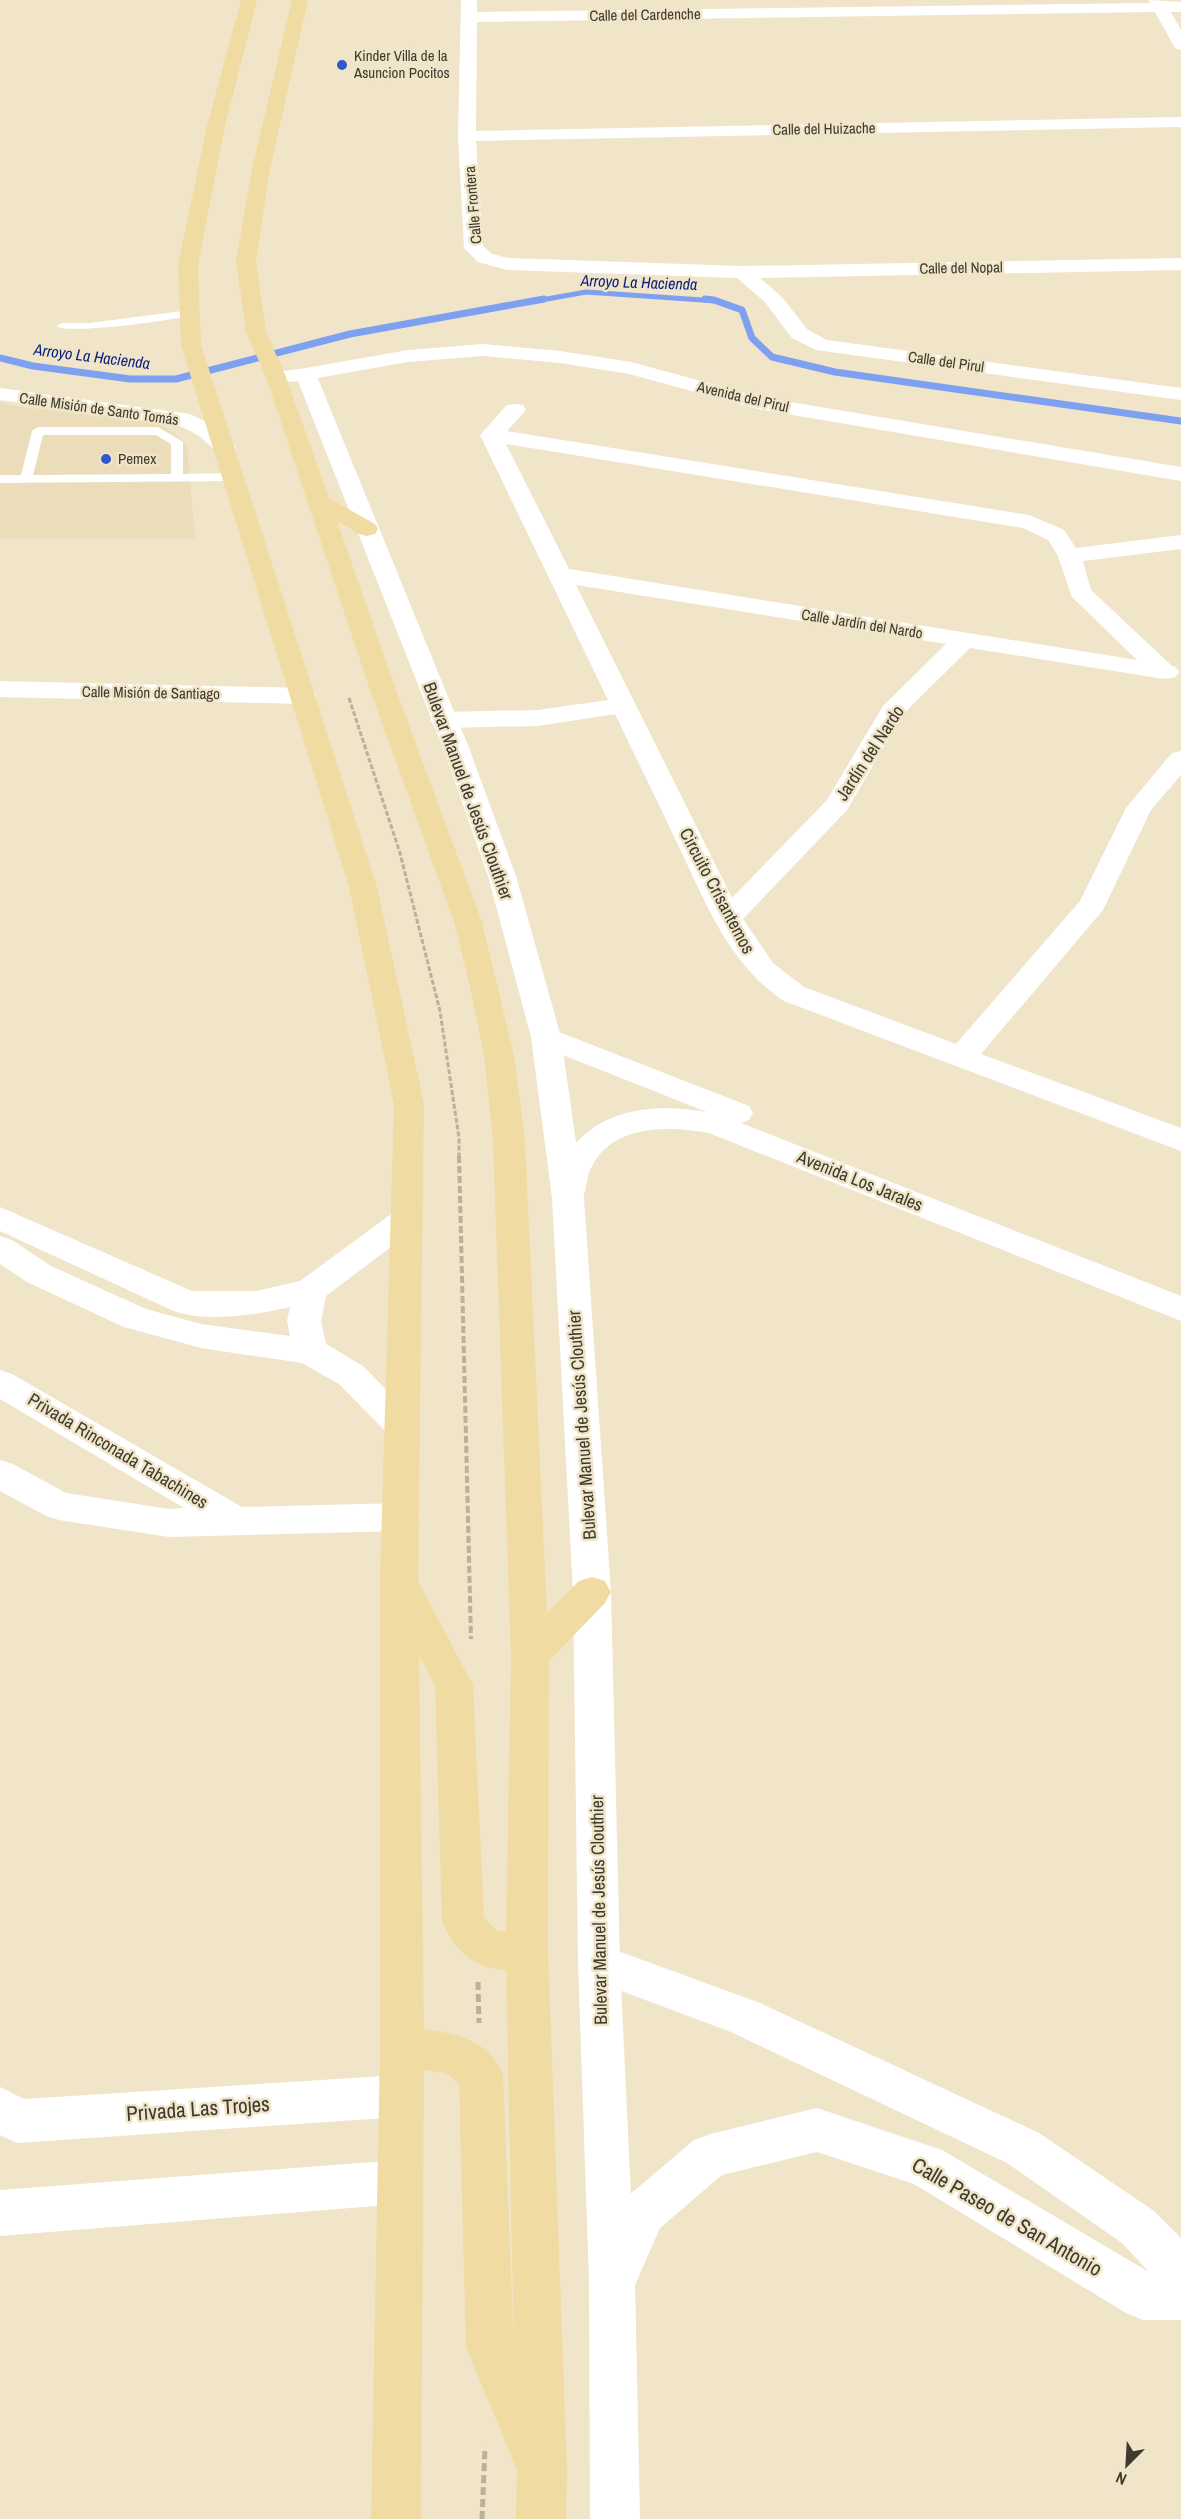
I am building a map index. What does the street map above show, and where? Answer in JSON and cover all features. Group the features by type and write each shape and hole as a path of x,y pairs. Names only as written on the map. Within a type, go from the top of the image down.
{"main road":[{"path":"249,0 216,126 188,265 191,345 363,887 409,1104 399,1581 402,2047 396,2519"},
{"path":"300,0 261,170 246,261 256,332 284,372 319,502 383,690 468,922 485,987 499,1055 509,1142 530,1656 527,1950 543,2471 541,2519"},
{"path":"319,502 367,529"},
{"path":"399,1581 454,1685 463,1921 476,1943 498,1952 527,1950"},
{"path":"530,1656 592,1592"},
{"path":"402,2047 455,2054 481,2074 490,2347 543,2471"}],"street":[{"name":"Calle del Cardenche","path":"469,9 1158,4 1181,8"},
{"path":"1158,4 1181,45"},
{"name":"Calle Frontera","path":"469,9 467,136 474,248 485,258 507,264 742,272"},
{"name":"Calle del Huizache","path":"467,136 1181,122"},
{"name":"Calle del Nopal","path":"742,272 1181,264"},
{"name":"Calle del Pirul","path":"742,272 774,300 799,335 807,341 823,346 1181,394"},
{"name":"Avenida del Pirul","path":"284,372 408,356 483,350 560,357 631,369 758,403 1181,474"},
{"name":"Bulevar Manuel de Jesús Clouthier","path":"284,372 367,529 449,734 502,876 546,1037 567,1198 592,1592 599,1963 612,2282 615,2519"},
{"name":"Calle Misión de Santo Tomás","path":"0,387 146,405 172,404 189,400 204,389"},
{"name":"Calle Misión de Santo Tomás","path":"0,394 182,419 206,431 229,463"},
{"path":"491,435 515,410"},
{"path":"491,435 1029,522 1056,535 1070,556 1080,592 1173,673"},
{"name":"Circuito Crisantemos","path":"491,435 728,918 757,965 772,981 794,993 1181,1140"},
{"path":"1070,556 1181,542"},
{"name":"Calle Jardín del Nardo","path":"559,575 1173,673"},
{"name":"Jardín del Nardo","path":"728,918 838,804 892,711 964,640"},
{"name":"Calle Misión de Santiago","path":"0,689 303,696"},
{"path":"449,734 543,728 627,712"},
{"path":"962,1057 1093,904 1139,808 1181,759"},
{"name":"Avenida Los Jarales","path":"546,1037 1181,1288"},
{"name":"Avenida Los Jarales","path":"567,1198 576,1164 587,1147 604,1135 621,1127 650,1119 692,1119 716,1124 1181,1309"},
{"path":"0,1218 188,1303 256,1303 310,1290 405,1220"},
{"path":"0,1248 39,1274 135,1318 201,1336 310,1351 351,1375 402,1427"},
{"path":"310,1290 304,1321 310,1351"},
{"name":"Privada Rinconada Tabachines","path":"0,1383 4,1383 236,1521"},
{"name":"Privada Rinconada Tabachines","path":"0,1474 59,1506 169,1523 401,1517"},
{"path":"599,1963 745,2017 1023,2148 1138,2227 1181,2272"},
{"name":"Privada Las Trojes","path":"0,2108 17,2121 400,2096"},
{"name":"Calle Paseo de San Antonio","path":"612,2282 644,2212 710,2156 817,2130 926,2166 1143,2296 1181,2296"},
{"path":"0,2212 400,2182"}],"lane":[{"path":"62,326 89,326 190,313"},
{"path":"26,479 38,431 158,431 177,442 177,478"},
{"path":"0,479 177,478 229,463"}],"shaded area":[{"path":"0,402 14,406 158,423 175,434 187,445 195,539 0,538"}],"waterway":[{"name":"Arroyo La Hacienda","path":"536,301 586,292 717,301"},
{"name":"Arroyo La Hacienda","path":"0,358 33,366 130,379 176,379 350,334 544,299"},
{"name":"Arroyo La Hacienda","path":"705,299 717,301"},
{"name":"Arroyo La Hacienda","path":"717,301 742,310 752,338 772,357 835,372 1181,421"}],"place":[{"name":"Kinder Villa de la Asuncion Pocitos","path":"342,65"},
{"name":"Pemex","path":"106,459"}]}
